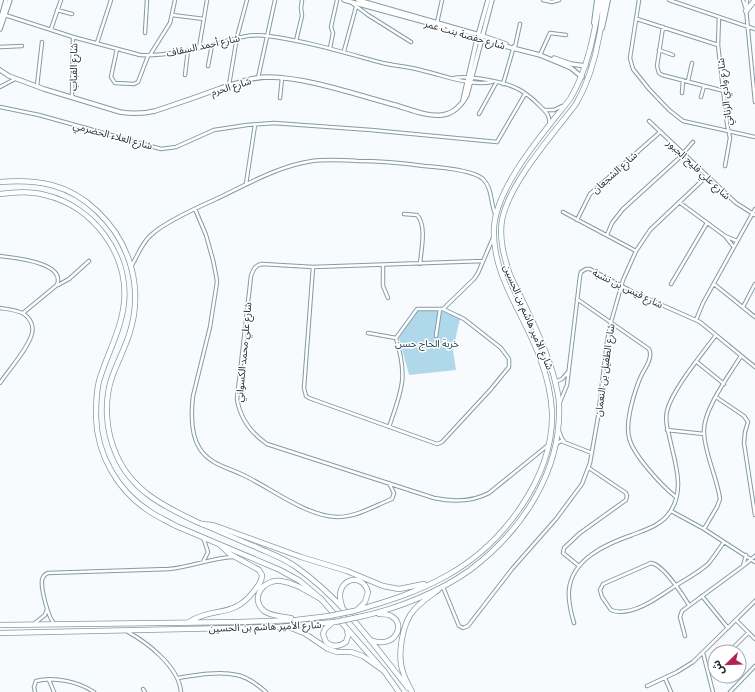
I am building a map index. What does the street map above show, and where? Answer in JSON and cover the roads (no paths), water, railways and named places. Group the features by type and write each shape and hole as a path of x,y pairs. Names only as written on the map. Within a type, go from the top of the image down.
{"main road":[{"path":"746,10 755,0"},
{"name":"شارع الأمير هاشم بن الحسين","path":"0,625 244,622 296,620 329,616 398,598 434,582 473,558 504,529 530,493 540,472 550,438 552,412 550,393 541,359 502,276 494,236 496,216 509,183 531,150 568,103 582,77 602,1"},
{"name":"شارع الأمير هاشم بن الحسين","path":"0,633 288,627 333,623 375,614 398,606 443,586 469,570 492,551 519,523 542,487 552,462 558,428 559,403 548,357 510,275 506,263 502,244 502,220 506,206 530,164 582,94 588,79 600,36 602,1"},
{"path":"0,182 42,182 58,187 79,197 99,212 114,230 127,252 132,265 135,281 135,309 129,334 109,389 107,416 111,440 120,464 130,478 143,492 169,509 291,563 318,584 360,625 370,640 412,692"},
{"path":"0,194 23,192 40,194 67,202 89,216 100,228 113,248 121,268 124,302 119,329 99,381 96,424 100,444 118,482 139,504 161,518 202,537 247,555 292,576 306,585 321,599 384,671 399,692"},
{"path":"202,524 213,525 301,557 347,571 383,586 399,589 434,582"},
{"path":"189,622 199,616 225,611 238,606 247,600 258,586 262,578 261,572 235,557 220,544"},
{"path":"342,606 339,594 342,587 348,581 356,580 363,583 368,592 365,602 356,610"},
{"path":"296,620 273,615 264,611 259,599 259,592 262,588 272,582 285,582 295,585 321,599"},
{"path":"412,692 402,671 401,664 401,649 405,629 409,617 414,610 443,586"},
{"path":"370,640 387,642 397,633 398,624 394,618 387,614 375,614"},
{"path":"333,623 323,634 326,642 331,645 339,646 346,642 348,636 347,629"},
{"path":"288,627 304,633 328,649 337,652 351,652 362,656 384,671"}],"street":[{"path":"0,21 4,15 6,0"},
{"path":"0,29 10,0"},
{"path":"50,29 61,0"},
{"path":"97,43 111,0"},
{"path":"145,33 147,0"},
{"path":"117,49 112,77 115,83 134,84 138,82 149,56 170,23 175,0"},
{"path":"199,48 207,0"},
{"path":"229,86 237,37 247,0"},
{"path":"258,78 275,0"},
{"path":"296,41 302,16 300,8 302,0"},
{"path":"330,48 332,37 331,27 336,0"},
{"name":"شارع حفصة بنت عمر","path":"345,0 437,24"},
{"name":"شارع حفصة بنت عمر","path":"358,0 478,37 481,40 514,47 567,63 586,66"},
{"path":"437,24 442,0"},
{"name":"شارع الحرم","path":"470,80 483,36 488,0"},
{"name":"شارع الحرم","path":"0,70 5,75 37,87 120,112 145,114 258,78 282,78 313,82 411,110 438,116 445,115 455,110 467,95 478,37 492,0"},
{"path":"544,0 552,2 559,0"},
{"path":"639,0 630,58 630,63 637,74 661,102 679,118 688,122 755,137"},
{"path":"669,0 755,29"},
{"path":"742,0 746,10"},
{"path":"747,0 747,26 755,102"},
{"path":"351,2 356,7 411,42"},
{"path":"344,51 356,7"},
{"path":"57,10 72,14"},
{"name":"شارع أحمد السقاف","path":"4,15 73,37 140,55 149,56 199,48 237,37 266,36 296,41 344,51 384,63 423,70 453,78 503,84 516,88 544,110"},
{"path":"172,15 204,19"},
{"name":"شارع وادي الزناتي","path":"719,17 718,45 730,142 725,166"},
{"path":"636,19 718,45"},
{"path":"503,84 520,24"},
{"path":"663,27 657,66 659,73 724,91"},
{"path":"540,54 550,33 566,35"},
{"name":"شارع حفصة بنت عمر","path":"478,37 483,36 514,47"},
{"name":"شارع القباب","path":"72,97 73,37"},
{"path":"37,87 42,42"},
{"path":"208,66 212,45"},
{"path":"0,46 22,46"},
{"path":"185,75 188,50"},
{"path":"659,50 673,55"},
{"name":"شارع حفصة بنت عمر","path":"540,54 571,68 582,77"},
{"path":"688,81 692,63"},
{"path":"280,98 282,78"},
{"path":"0,87 15,79"},
{"path":"682,94 683,80"},
{"path":"479,114 496,83"},
{"path":"701,97 704,86"},
{"name":"شارع العلاء الحضرمي","path":"0,107 39,115 161,148 176,147 208,132 247,125 274,123 371,130 497,142 525,94"},
{"path":"544,110 554,110 568,103"},
{"path":"544,110 550,119 547,130"},
{"name":"شارع علي فليح الجبور","path":"649,121 736,203 753,215"},
{"path":"246,185 255,125"},
{"name":"شارع الشجعان","path":"577,220 590,194 660,132"},
{"path":"607,235 612,224 623,209 678,159 693,142"},
{"path":"132,265 141,247 150,236 160,228 195,209 284,168 313,161 332,160 393,162 461,171 480,177 488,186 493,210 496,216"},
{"name":"شارع الطفيل بن النعمان","path":"443,586 459,626 464,628 468,626 512,569 577,493 586,477 592,453 611,322 622,286 636,251 650,230 707,176"},
{"path":"679,202 725,236 737,241"},
{"path":"195,209 206,236 216,275 212,313 193,396 193,429 200,450 209,459 219,465 241,474 280,496 326,516 345,517 354,515 392,499 394,493 389,483"},
{"path":"696,320 703,303 755,209"},
{"path":"563,212 636,251"},
{"path":"404,214 417,215 423,227 420,264"},
{"path":"671,284 707,223"},
{"path":"436,336 442,309 470,283 478,273 494,236"},
{"path":"725,236 733,247"},
{"path":"488,249 492,248 497,255"},
{"path":"0,256 47,266 54,270 58,275 58,285"},
{"path":"23,313 58,285 69,279 89,261"},
{"name":"شارع علي محمد الكسواني","path":"483,261 313,267 262,264 256,266 250,276 237,399 238,409 248,426 260,439 268,444 434,498 460,501 475,498 489,492 548,446"},
{"path":"383,265 383,286 388,298"},
{"path":"313,267 304,388 305,393 309,398 389,427 437,444 440,443 491,389 509,367 509,359 501,348 464,318 442,309 417,309 396,338 403,366 402,386 389,427"},
{"name":"شارع قيس بن نشبة","path":"559,403 567,385 580,276 581,272 586,269 598,272 642,297 696,320 755,367"},
{"path":"714,284 755,317"},
{"path":"743,307 755,284"},
{"path":"577,299 646,346 650,352 650,358 640,378 635,394 629,419 629,438 638,455 664,487 676,497"},
{"path":"0,308 23,313 32,324 33,330 32,336 0,383"},
{"path":"368,333 396,338"},
{"path":"574,623 569,601 569,591 570,582 579,566 592,554 607,545 652,527 671,512 676,497 678,482 666,414 670,402 716,335"},
{"path":"704,529 717,508 720,499 704,434 705,420 708,410 741,356"},
{"path":"697,362 724,384"},
{"path":"555,382 564,378 569,370"},
{"path":"716,397 744,416 748,422 744,443 755,515"},
{"path":"558,428 562,439 566,443"},
{"path":"668,430 704,434"},
{"path":"556,444 561,441 592,453"},
{"path":"538,453 542,454 544,459"},
{"path":"579,566 563,553 564,548 580,533 626,500 627,496 626,493 589,468"},
{"path":"671,512 704,529 755,562"},
{"path":"202,537 208,552 202,562"},
{"path":"690,605 676,586 658,566 651,563 604,584 601,587 600,594 612,610 621,612 642,606 676,586 702,569 709,563 724,542"},
{"path":"743,566 746,556"},
{"path":"685,636 680,614 682,611 755,556"},
{"path":"57,625 52,622 47,609 42,580 44,574 164,570 182,568 202,562 235,557"},
{"path":"702,596 728,628"},
{"path":"647,686 688,665 703,653 755,601"},
{"path":"34,625 42,619 47,609"},
{"path":"736,620 755,639"},
{"path":"126,630 155,652 178,678 181,692"},
{"path":"138,639 136,634 141,630"},
{"path":"738,644 748,633"},
{"path":"703,653 713,692"},
{"path":"730,692 755,666"},
{"path":"178,678 212,674 236,675 250,680 266,692"},
{"path":"665,678 671,692"},
{"path":"35,692 34,685 36,681 49,680 72,683 85,687 94,692"},
{"path":"49,680 54,692"}],"park label":[{"name":"خربة الحاج حسن","path":"427,343"}]}
